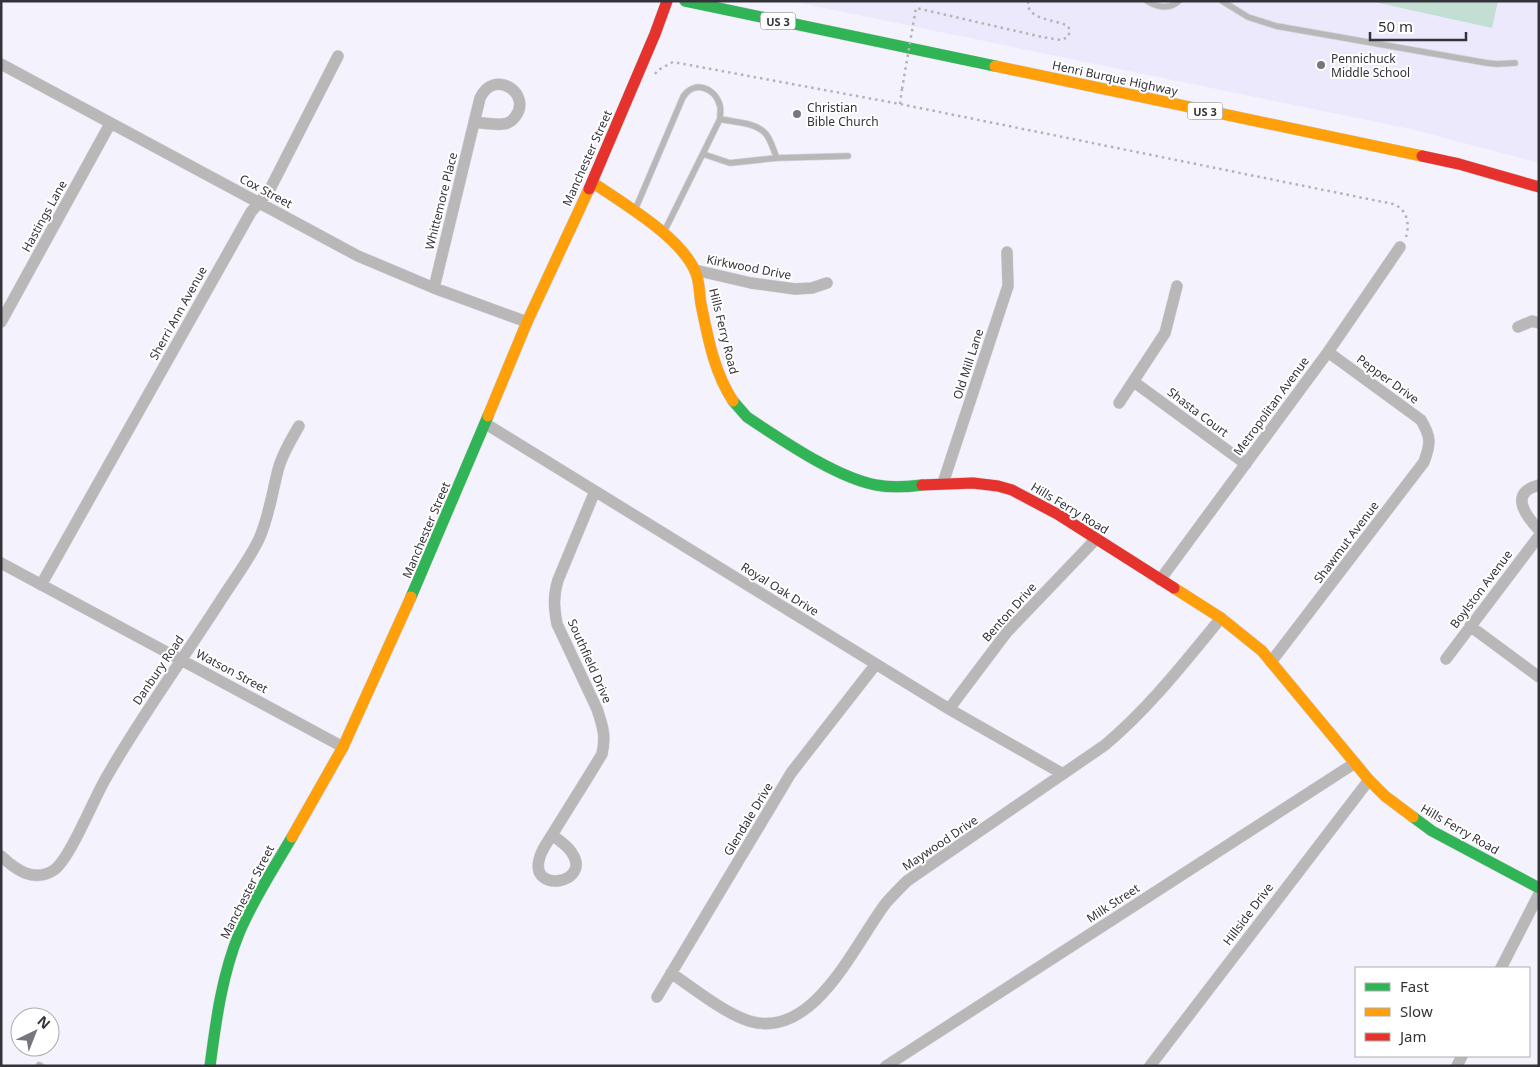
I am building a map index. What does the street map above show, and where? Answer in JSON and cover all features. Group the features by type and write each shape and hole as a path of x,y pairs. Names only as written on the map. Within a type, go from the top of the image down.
{"street":[{"name":"Manchester Street","path":"210,1066 216,1013 222,984 240,932 261,890 343,746 378,674 486,424 527,322 592,182 668,1"},
{"name":"Henri Burque Highway","path":"685,1 1459,164 1539,187"},
{"name":"Sherri Ann Avenue","path":"41,585 251,212 268,191 338,56"},
{"name":"Cox Street","path":"1,64 358,256 434,288 527,322"},
{"name":"Whittemore Place","path":"434,288 474,122"},
{"name":"Hastings Lane","path":"1,322 110,124"},
{"name":"Hills Ferry Road","path":"592,182 664,234 688,258 695,270 720,379 736,405 758,425 836,470 864,482 879,486 943,483 990,485 1005,488 1033,500 1221,618 1251,641 1272,662 1369,780 1402,810 1432,831 1539,888"},
{"name":"Metropolitan Avenue","path":"1160,580 1328,352 1400,247"},
{"name":"Old Mill Lane","path":"943,483 1008,286 1007,252"},
{"name":"Kirkwood Drive","path":"695,270 721,277 796,289 812,288 827,283"},
{"path":"1119,403 1165,333 1177,286"},
{"path":"1518,327 1532,321 1539,323"},
{"name":"Pepper Drive","path":"1328,352 1421,420 1429,433"},
{"name":"Shasta Court","path":"1134,382 1246,464"},
{"name":"Royal Oak Drive","path":"486,424 949,709 1063,774"},
{"name":"Danbury Road","path":"1,856 17,870 32,876 40,876 57,868 68,852 105,780 133,732 258,540 270,507 282,456 299,426"},
{"name":"Shawmut Avenue","path":"1272,662 1424,462 1429,448 1429,433"},
{"path":"1539,485 1529,489 1522,503 1526,515 1539,530"},
{"name":"Southfield Drive","path":"552,835 602,754 605,739 597,709 557,624 554,610 554,594 558,580 595,491"},
{"name":"Boylston Avenue","path":"1446,660 1539,536"},
{"name":"Benton Drive","path":"949,709 1007,632 1096,539"},
{"name":"Watson Street","path":"1,563 343,746"},
{"name":"Maywood Drive","path":"671,973 721,1006 747,1020 762,1024 777,1022 791,1017 815,1001 835,978 886,903 907,881 1105,745 1150,704 1221,618"},
{"path":"1470,626 1539,677"},
{"name":"Glendale Drive","path":"657,997 791,773 876,664"},
{"name":"Milk Street","path":"886,1066 1355,763"},
{"name":"Hillside Drive","path":"1150,1066 1369,780"},
{"path":"1502,967 1539,894"}],"lane":[{"path":"1147,1 1157,6 1167,7 1179,1"},
{"path":"1222,1 1248,17 1276,26 1487,63 1515,63"},
{"path":"634,212 683,97 693,88 700,87 713,94 721,108 720,119 664,234"},
{"path":"720,119 758,128 765,133 777,158"},
{"path":"703,154 730,162 777,158 848,156"}],"path":[{"path":"900,104 916,8 1042,37 1062,40 1068,37 1070,31 1068,26 1059,21 1038,17 1031,13 1027,8 1028,1"},
{"path":"655,74 658,70 673,62 900,104 1392,204 1403,210 1408,225 1406,236 1400,247"}],"shaded area":[{"name":"Pennichuck Middle School","path":"790,1 1539,1 1539,163 1415,130"}],"green space":[{"path":"1370,1 1498,1 1492,28"}],"traffic: fast":[{"path":"685,1 995,66"},
{"path":"733,401 747,417 759,425 816,460 847,476 882,486 922,485"},
{"path":"411,597 488,416"},
{"path":"1413,817 1432,831 1539,888"},
{"path":"210,1066 220,997 234,947 264,883 292,837"}],"traffic: slow":[{"path":"995,66 1422,156"},
{"path":"592,182 649,221 677,245 687,258 698,279 706,329 716,367 733,401"},
{"path":"488,416 527,322 589,189"},
{"path":"1174,588 1221,618 1262,651 1369,780 1385,796 1413,817"},
{"path":"292,837 343,747 411,597"}],"traffic: jam":[{"path":"589,189 655,34 667,1"},
{"path":"1422,156 1459,164 1539,187"},
{"path":"922,485 973,483 1012,490 1059,515 1174,588"}],"place":[{"name":"Pennichuck Middle School","path":"1321,65"},
{"name":"Christian Bible Church","path":"797,114"}]}
